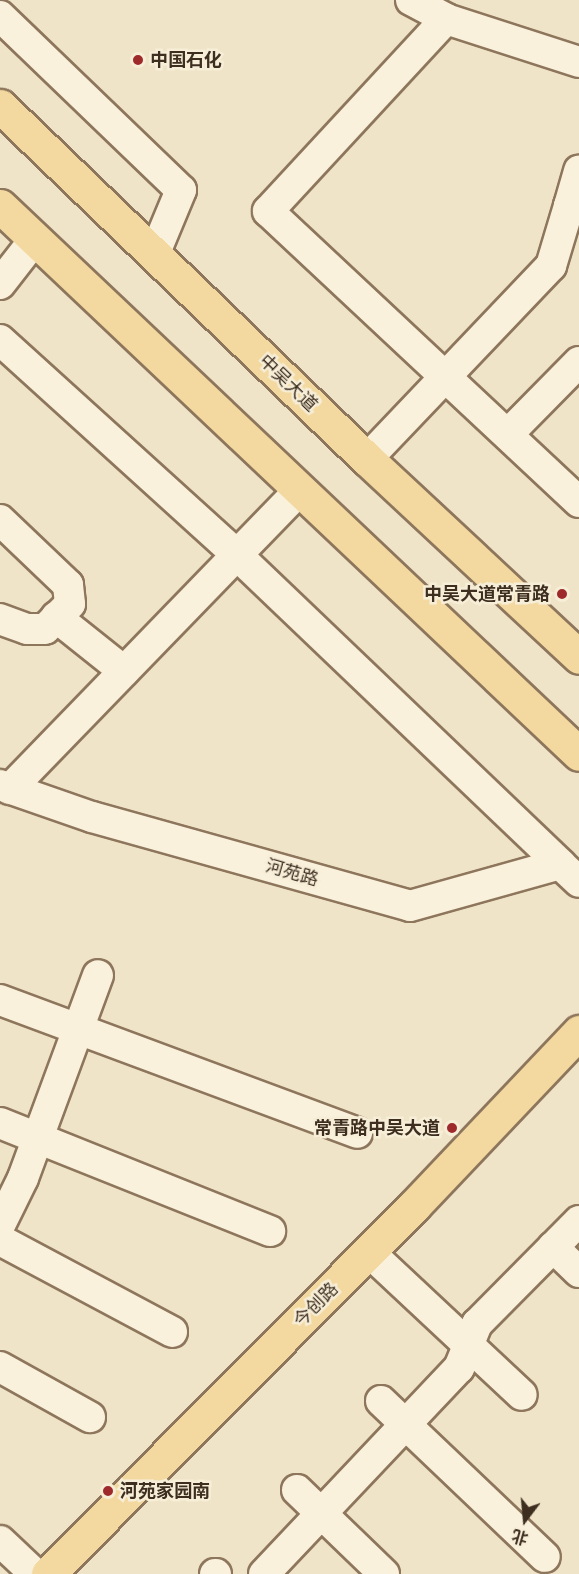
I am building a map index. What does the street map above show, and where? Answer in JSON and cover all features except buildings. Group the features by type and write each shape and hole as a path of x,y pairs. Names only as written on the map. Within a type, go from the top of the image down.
{"main road":[{"name":"中吴大道","path":"0,106 367,459 579,657"},
{"path":"0,206 579,754"},
{"name":"今创路","path":"48,1574 369,1252 579,1032"}],"street":[{"path":"411,0 446,19 579,62"},
{"path":"0,16 181,190 154,255"},
{"path":"446,19 268,211 446,375 579,502"},
{"path":"367,459 550,266 574,207 579,170"},
{"path":"0,284 35,239"},
{"path":"0,340 237,555 570,873"},
{"path":"508,434 579,362"},
{"path":"5,787 124,671 300,490"},
{"path":"0,520 68,585 70,604 45,629 27,629 0,619"},
{"path":"56,617 124,671"},
{"name":"河苑路","path":"5,787 92,817 410,906 570,873"},
{"path":"0,1224 38,1138 98,975"},
{"path":"0,1000 357,1133"},
{"path":"0,1123 270,1231"},
{"path":"264,1574 459,1368 477,1324 579,1221"},
{"path":"0,1240 172,1332"},
{"path":"553,1247 579,1272"},
{"path":"369,1252 522,1395"},
{"path":"0,1367 90,1417"},
{"path":"381,1401 545,1557"},
{"path":"297,1490 384,1574"},
{"path":"0,1541 34,1574"}],"place":[{"name":"中国石化","path":"138,60"},
{"name":"中吴大道常青路","path":"562,594"},
{"name":"常青路中吴大道","path":"452,1128"},
{"name":"河苑家园南","path":"108,1491"}]}
